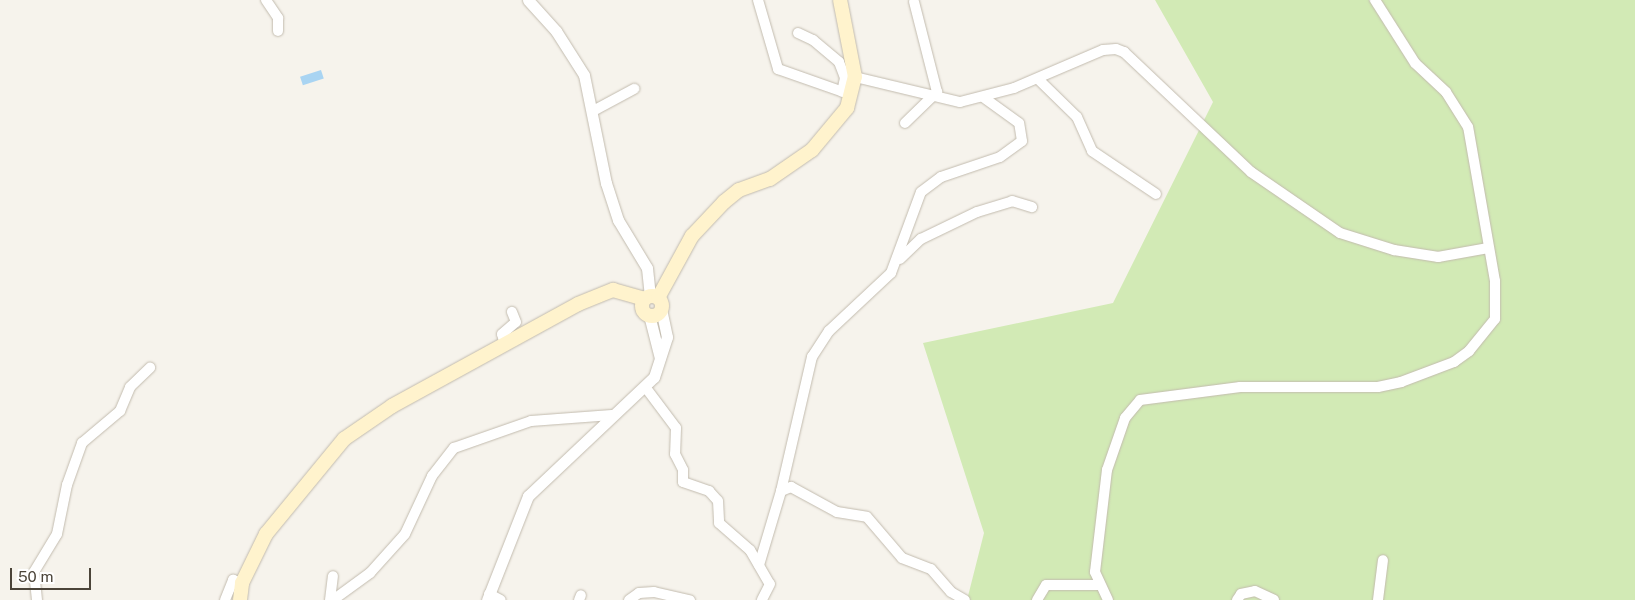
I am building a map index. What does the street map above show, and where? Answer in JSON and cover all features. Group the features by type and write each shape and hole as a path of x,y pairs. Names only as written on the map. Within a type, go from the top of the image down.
{"main road":[{"path":"240,600 242,583 266,534 344,438 399,402 598,295 613,290 651,305 702,224 739,190 770,179 823,140 855,77 840,0"}],"street":[{"path":"266,0 278,18 278,32"},
{"path":"501,600 488,597 528,496 612,414 646,388 660,363 647,268 618,220 606,183 593,111 577,61 528,0"},
{"path":"758,0 778,69 847,94 845,78 839,62 813,40 798,33"},
{"path":"1108,600 1098,585 1095,572 1107,470 1132,407 1152,396 1283,384 1378,388 1432,373 1469,351 1494,319 1496,281 1488,248 1468,127 1446,92 1415,63 1375,0"},
{"path":"905,123 934,98 936,92 914,2"},
{"path":"855,77 934,98 960,102 983,98 1038,79 1103,50 1124,52 1251,172 1340,233 1394,250 1438,257 1488,248"},
{"path":"1038,79 1077,116 1092,151 1156,194"},
{"path":"593,111 634,89"},
{"path":"759,565 781,491 812,357 829,331 891,273 898,261 913,206 927,186 941,177 988,164 1022,141 1019,123 983,98"},
{"path":"898,261 921,239 969,215 1012,201 1032,206"},
{"path":"505,345 502,334 516,322 512,312"},
{"path":"37,600 34,572 57,534 66,485 82,443 120,411 130,387 150,368"},
{"path":"646,388 676,428 675,454 683,470 683,482 713,496 719,523 750,550 770,584 762,600"},
{"path":"331,600 370,574 405,534 432,476 454,448 531,421 612,414"},
{"path":"781,491 791,486 837,512 867,517 902,558 931,569 951,592 965,600"},
{"path":"1378,600 1384,560"},
{"path":"331,600 333,576"},
{"path":"225,600 233,580 242,583"},
{"path":"1037,600 1046,585 1098,585"},
{"path":"1237,600 1241,594 1256,591 1274,600"},
{"path":"629,600 639,593 654,592 690,600"}],"green space":[{"path":"1155,0 1635,0 1635,600 967,600 984,533 923,343 1113,303 1213,102"}],"water":[{"path":"321,70 324,79 303,85 300,77"}]}
